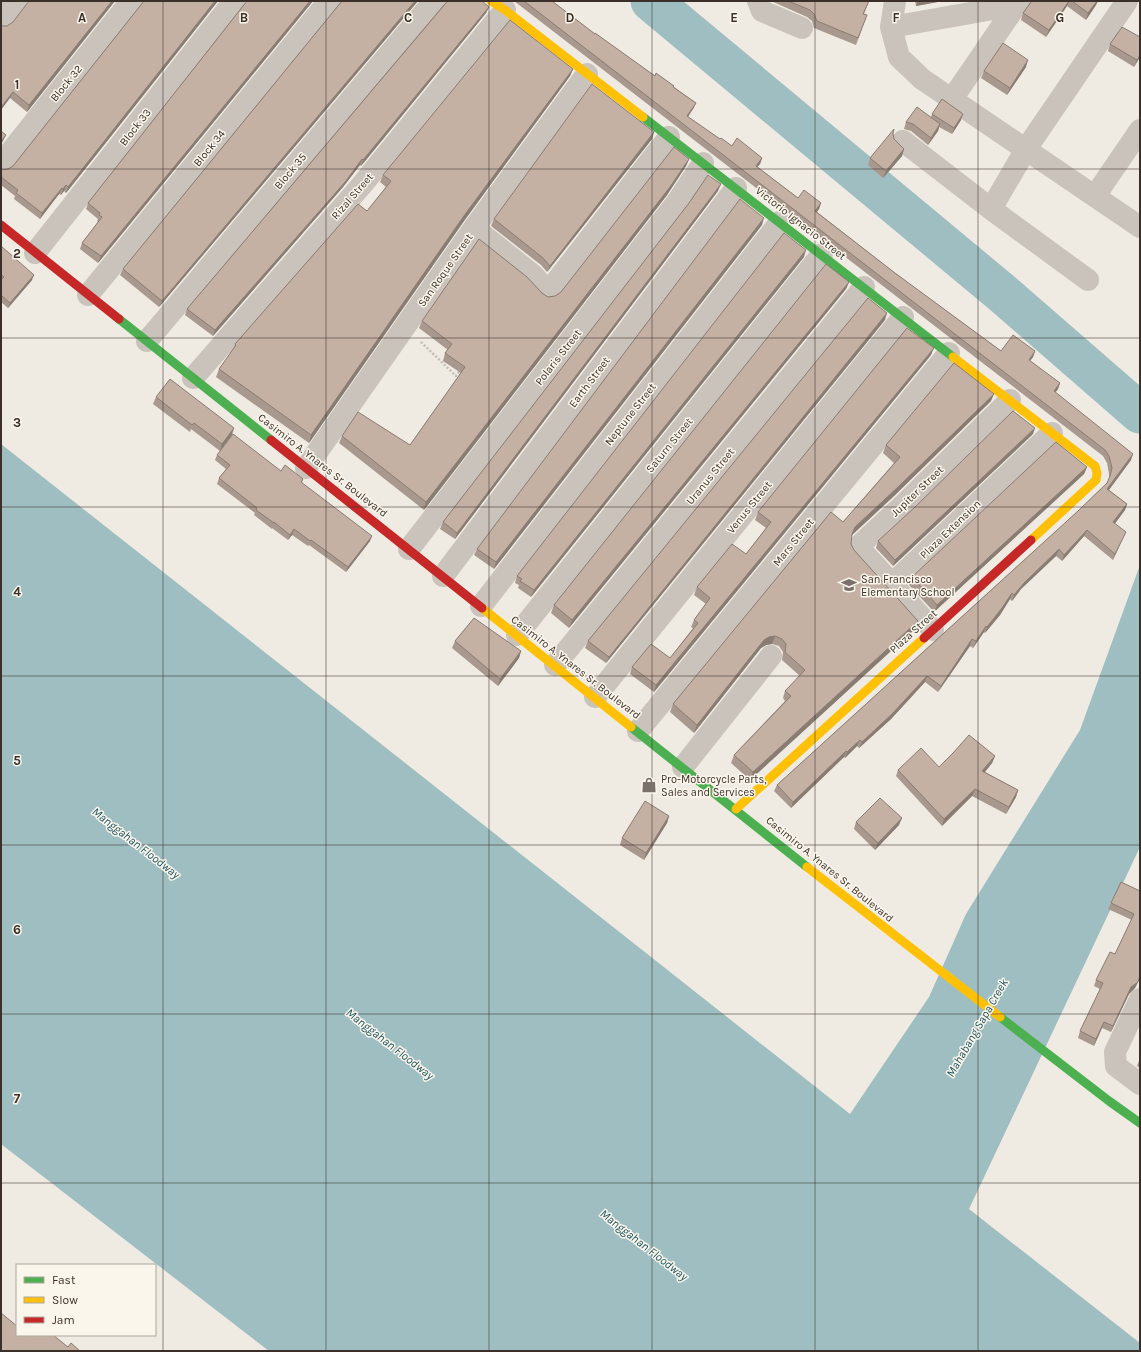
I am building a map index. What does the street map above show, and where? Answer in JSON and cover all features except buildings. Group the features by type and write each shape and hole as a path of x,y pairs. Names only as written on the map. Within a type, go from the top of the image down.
{"main road":[{"name":"Victorio Ignacio Street","path":"498,6 822,254 1095,466"},
{"name":"Casimiro A. Ynares Sr. Boulevard","path":"1,225 894,935 1105,1098 1140,1123"},
{"name":"Plaza Street","path":"736,809 1067,508 1096,480 1097,473 1095,466"}],"street":[{"path":"1,20 16,1"},
{"name":"Block 32","path":"1,164 131,1"},
{"name":"Block 33","path":"35,253 234,1"},
{"name":"Block 34","path":"88,295 329,1"},
{"name":"Block 35","path":"147,341 434,1"},
{"path":"758,1 762,11 802,28"},
{"path":"895,1 891,27 899,57 922,79 1140,227"},
{"path":"991,209 1026,149 1127,1"},
{"path":"891,27 1017,3"},
{"path":"952,99 1017,3"},
{"name":"Rizal Street","path":"193,378 357,191 498,6"},
{"name":"San Roque Street","path":"306,468 474,228 587,74"},
{"path":"1095,196 1140,130"},
{"path":"474,228 533,275 548,292 669,137"},
{"path":"903,141 991,209 1088,280"},
{"name":"Polaris Street","path":"409,550 677,202 703,163"},
{"name":"Earth Street","path":"443,576 736,188"},
{"name":"Neptune Street","path":"481,606 780,222"},
{"name":"Saturn Street","path":"517,635 822,254"},
{"name":"Uranus Street","path":"555,665 864,287"},
{"name":"Venus Street","path":"595,697 903,317"},
{"name":"Mars Street","path":"638,731 949,353"},
{"name":"Jupiter Street","path":"892,584 860,549 861,544 1010,400"},
{"name":"Plaza Extension","path":"892,584 1052,433"},
{"path":"892,584 933,630"},
{"path":"683,767 771,656"},
{"path":"1140,999 1115,1052 1116,1066 1140,1084"}],"path":[{"path":"405,327 456,376 461,379"},
{"path":"456,376 466,363"}],"water":[{"path":"1,444 850,1114 929,997 966,914 1080,730 1140,565 1140,847 969,1209 1140,1343 1140,1351 269,1351 1,1144"}],"waterway":[{"path":"651,1 1002,293 1140,413"}],"traffic: fast":[{"path":"643,117 953,357"},
{"path":"119,319 271,440"},
{"path":"631,727 807,867"},
{"path":"1000,1017 1140,1123"}],"traffic: slow":[{"path":"491,1 505,10 643,117"},
{"path":"953,357 1095,466 1097,473 1096,480 1031,540"},
{"path":"482,608 631,727"},
{"path":"736,809 924,638"},
{"path":"807,867 1000,1017"}],"traffic: jam":[{"path":"1,225 119,319"},
{"path":"271,440 482,608"},
{"path":"924,638 1031,540"}],"place":[{"name":"San Francisco Elementary School","path":"849,585"},
{"name":"Pro-Motorcycle Parts, Sales and Services","path":"649,785"}],"water label":[{"name":"Manggahan Floodway","path":"136,843"},
{"name":"Mahabang Sapa Creek","path":"977,1028"},
{"name":"Manggahan Floodway","path":"390,1044"},
{"name":"Manggahan Floodway","path":"644,1245"}]}
